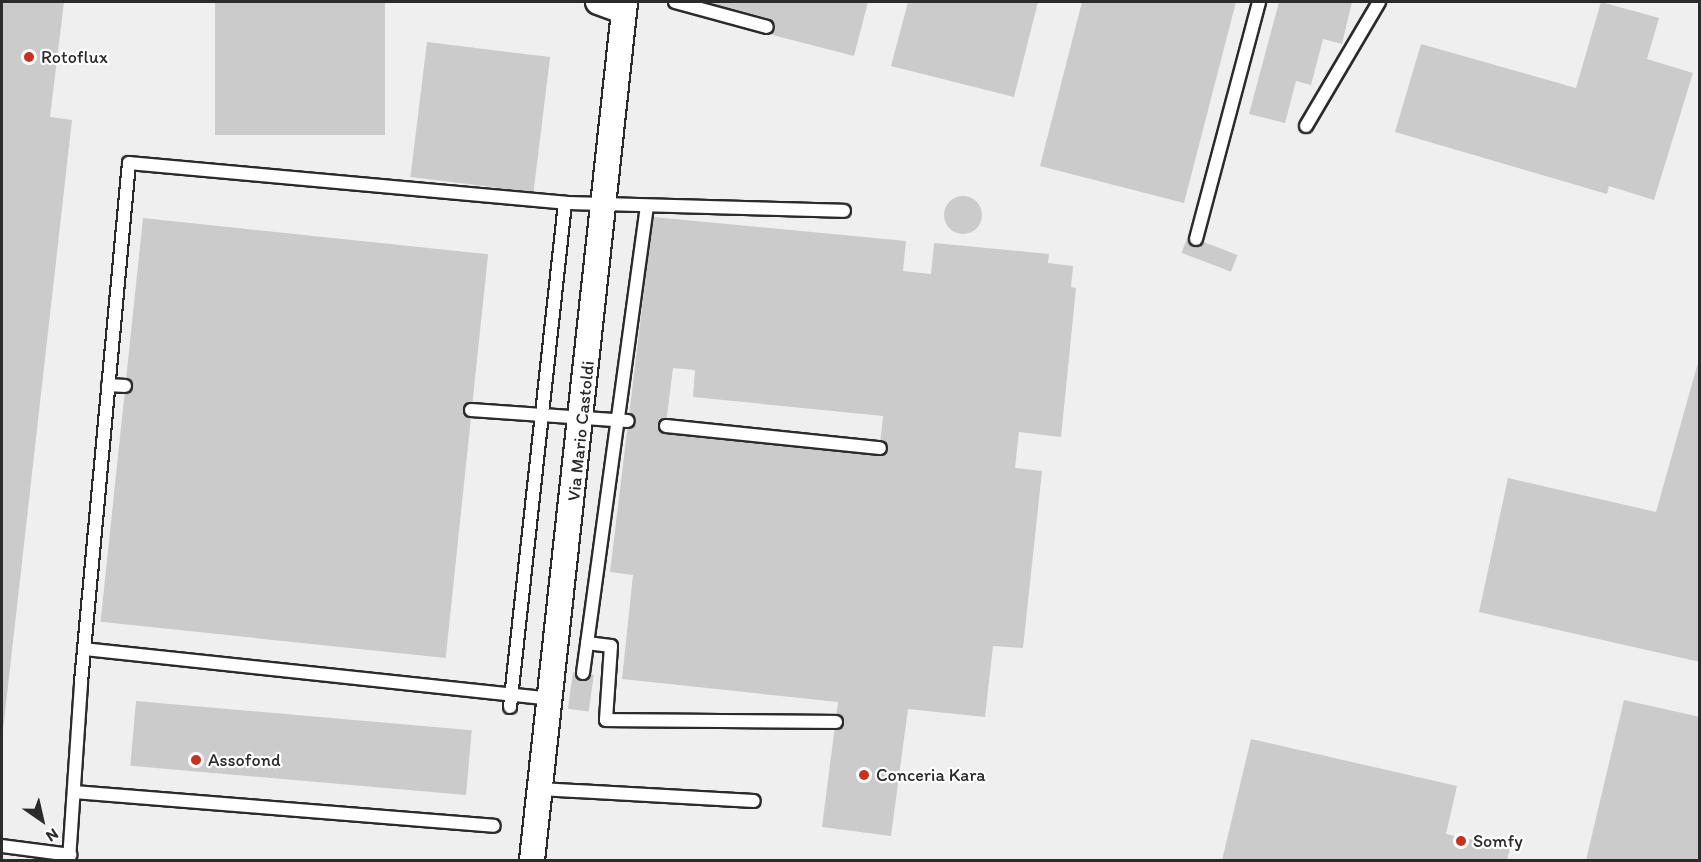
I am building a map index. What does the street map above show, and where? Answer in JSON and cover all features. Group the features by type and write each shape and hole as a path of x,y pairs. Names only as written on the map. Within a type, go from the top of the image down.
{"street":[{"path":"598,2 624,6"},
{"name":"Via Mario Castoldi","path":"532,861 583,418 624,6"}],"lane":[{"path":"675,2 767,27"},
{"path":"1196,239 1259,2"},
{"path":"1306,126 1379,2"},
{"path":"2,846 70,858 84,649 129,163 565,203 647,207 843,210"},
{"path":"510,707 565,203"},
{"path":"583,673 623,420 647,207"},
{"path":"108,385 125,386"},
{"path":"471,410 623,420"},
{"path":"666,426 880,448"},
{"path":"587,643 611,646 606,720 836,722"},
{"path":"84,649 550,699"},
{"path":"540,789 754,801"},
{"path":"74,792 494,826"}],"shaded area":[{"path":"2,2 1699,2 1699,860 2,860"}],"building":[{"path":"2,2 64,2 50,117 72,120 3,730"},
{"path":"215,2 385,2 385,135 215,135"},
{"path":"707,2 868,2 854,56 765,33 769,18"},
{"path":"908,2 1038,2 1014,97 891,66"},
{"path":"1082,2 1236,2 1184,203 1040,166"},
{"path":"1279,2 1352,2 1342,44 1323,39 1311,85 1296,81 1285,123 1249,114"},
{"path":"1601,2 1659,18 1647,59 1693,73 1654,200 1609,186 1607,194 1395,132 1421,44 1576,88"},
{"path":"427,42 550,57 534,192 410,177"},
{"path":"963,196 970,197 976,202 981,208 981,222 976,228 970,233 963,234 956,233 950,228 945,222 944,215 945,208 950,202 956,197"},
{"path":"653,217 906,241 903,271 931,274 934,243 1049,254 1048,263 1073,266 1071,287 1076,288 1061,437 1019,432 1015,468 1042,471 1023,648 993,646 985,717 908,709 891,836 822,827 838,702 622,679 633,575 610,572","holes":["673,368 695,370 693,397 883,416 879,454 665,432"]},
{"path":"143,218 488,254 446,658 101,622"},
{"path":"1188,236 1237,255 1231,272 1182,253"},
{"path":"1699,359 1700,662 1479,612 1508,478 1656,512"},
{"path":"573,672 594,675 589,712 568,709"},
{"path":"1624,700 1700,717 1700,860 1586,860"},
{"path":"136,701 472,730 466,795 130,766"},
{"path":"1251,739 1457,786 1446,834 1510,848 1507,860 1222,860"}],"place":[{"name":"Rotoflux","path":"29,57"},
{"name":"Assofond","path":"196,760"},
{"name":"Conceria Kara","path":"864,775"},
{"name":"Somfy","path":"1461,841"}]}
